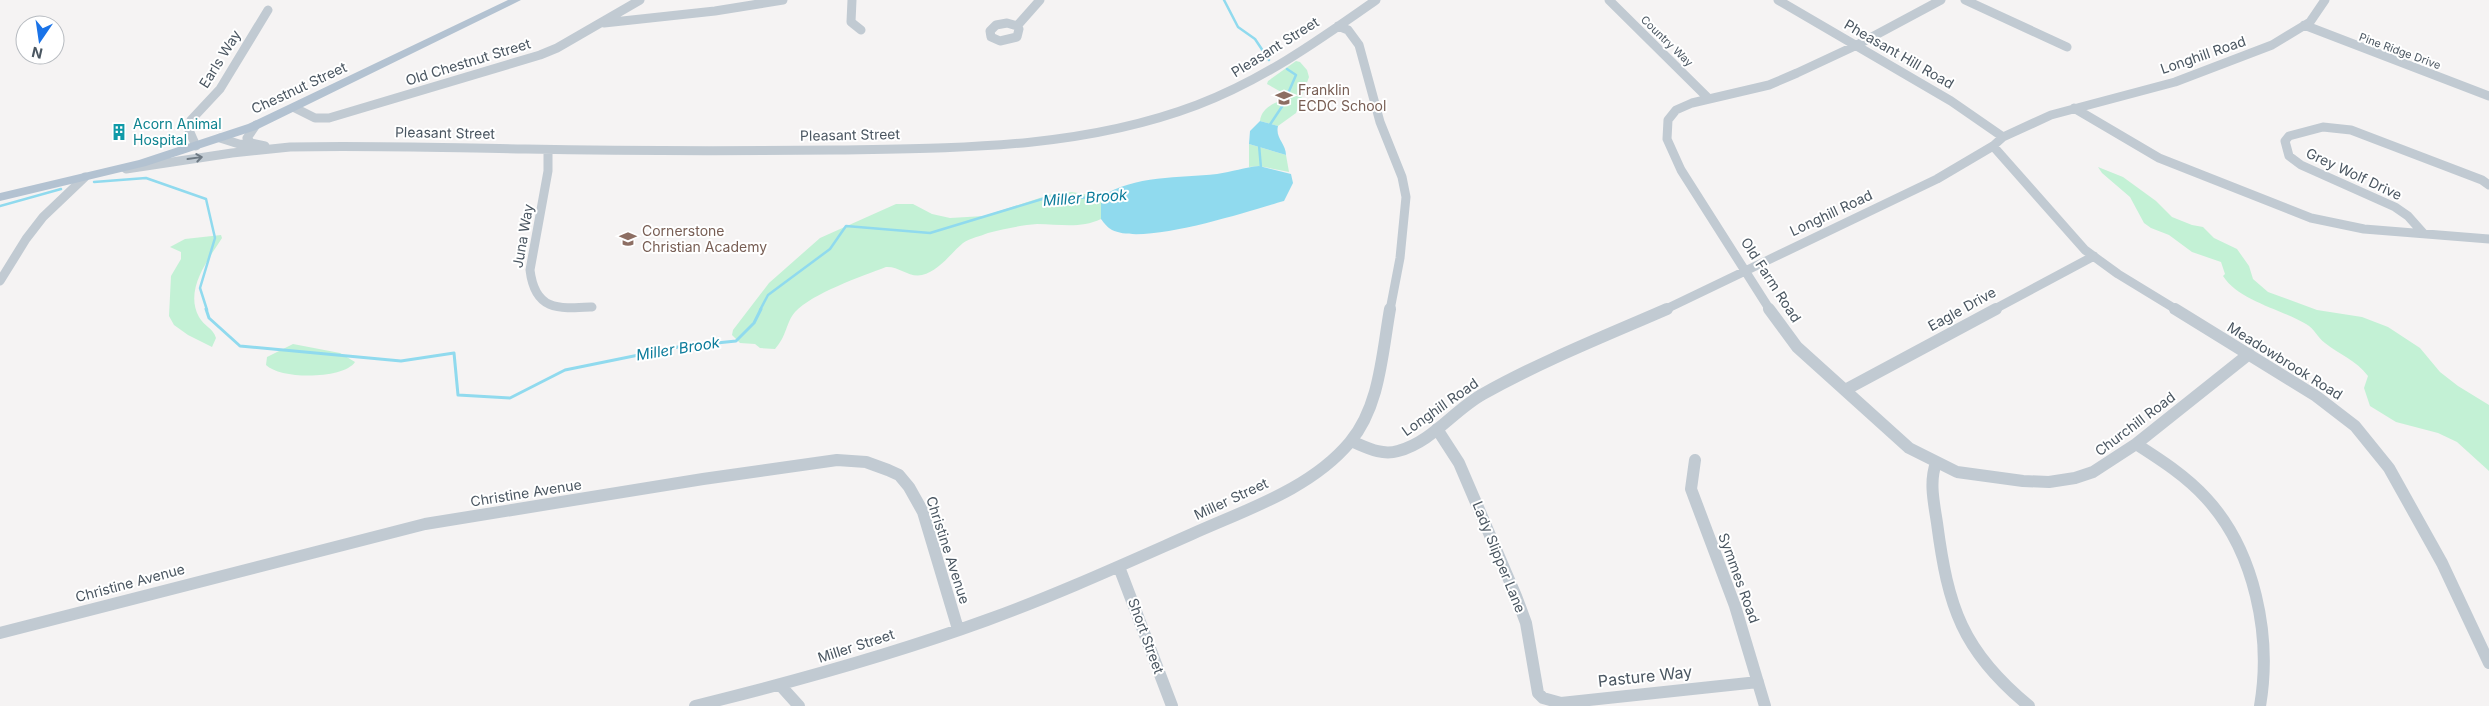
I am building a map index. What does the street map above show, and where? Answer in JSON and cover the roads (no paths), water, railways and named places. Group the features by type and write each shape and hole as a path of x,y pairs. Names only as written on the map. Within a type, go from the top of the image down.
{"main road":[{"name":"Chestnut Street","path":"85,177 208,143 256,125 295,108 516,0"},
{"path":"0,197 85,177"}],"street":[{"name":"Old Chestnut Street","path":"295,108 315,118 329,118 540,55 640,0"},
{"path":"601,23 715,11 783,0"},
{"path":"852,0 850,15 852,22 861,30"},
{"path":"1017,26 1040,0"},
{"name":"Pleasant Street","path":"220,138 239,144 290,147 548,150 791,151 1027,144 1063,139 1162,117 1227,93 1264,74 1376,0"},
{"name":"Country Way","path":"1609,0 1708,98"},
{"name":"Pheasant Hill Road","path":"1778,0 1951,100 2003,137"},
{"name":"Old Farm Road","path":"1936,463 1909,448 1797,347 1762,300 1681,170 1667,139 1666,126 1671,114 1683,106 1708,98 1769,84 1857,45 1941,0"},
{"path":"1965,0 2067,47"},
{"name":"Longhill Road","path":"1351,441 1377,452 1396,452 1412,446 1481,395 1525,372 1707,291 1744,270 1937,178 1994,146 2003,137 2051,115 2213,70 2272,45 2310,22 2325,0"},
{"name":"Earls Way","path":"196,146 190,131 192,120 196,113 212,98 268,10"},
{"name":"Miller Street","path":"695,706 780,685 985,621 1119,567 1300,481 1332,460 1351,441 1368,414 1373,402 1400,258 1406,197 1402,177 1380,122 1359,45 1348,30 1338,26"},
{"name":"Pine Ridge Drive","path":"2304,26 2489,96"},
{"path":"2074,108 2159,158 2311,218 2364,230 2489,239"},
{"path":"256,125 247,138 251,143 258,145"},
{"name":"Grey Wolf Drive","path":"2424,234 2408,216 2395,208 2301,165 2289,156 2285,148 2285,141 2289,136 2323,127 2351,130 2367,134 2489,185"},
{"name":"Pleasant Street","path":"208,143 218,150 232,153"},
{"name":"Meadowbrook Road","path":"1994,146 2086,250 2118,274 2316,396 2345,417 2374,446 2389,468 2438,556 2489,663"},
{"name":"Pleasant Street","path":"112,171 232,153 290,147"},
{"name":"Juna Way","path":"548,150 548,171 530,270 530,284 534,294 541,301 568,309 592,307"},
{"path":"0,282 26,239 43,216 85,177"},
{"name":"Eagle Drive","path":"1845,390 2094,256"},
{"name":"Churchill Road","path":"1936,463 1957,472 1995,478 2050,482 2075,478 2094,472 2136,444 2249,354"},
{"name":"Lady Slipper Lane","path":"1437,429 1460,463 1526,623 1540,699"},
{"path":"2136,444 2178,472 2193,485 2216,510 2234,540 2249,581 2263,631 2265,674 2260,706"},
{"name":"Christine Avenue","path":"0,633 352,541 425,524 703,479 837,460 866,462 888,470 899,475 914,494 923,512 958,629"},
{"name":"Symmes Road","path":"1695,460 1690,489 1735,606 1765,706"},
{"path":"1936,463 1931,476 1946,577 1956,613 1968,641 1985,664 2029,706"},
{"name":"Short Street","path":"1119,567 1172,706"},
{"name":"Pasture Way","path":"1540,699 1561,703 1758,682"},
{"path":"780,685 800,706"}],"water":[{"path":"1260,121 1278,126 1279,138 1286,151 1286,155 1249,144 1250,131"},
{"path":"1259,166 1291,174 1293,183 1284,201 1222,219 1148,234 1127,234 1112,230 1101,219 1101,197 1128,185 1142,181 1217,174"}],"waterway":[{"name":"Miller Brook","path":"1224,0 1238,27 1255,39 1269,60"},
{"name":"Miller Brook","path":"1269,126 1283,105 1296,75 1287,69"},
{"name":"Miller Brook","path":"1259,145 1261,168"},
{"name":"Miller Brook","path":"94,182 146,178 206,199 215,238 200,288 207,310"},
{"name":"Miller Brook","path":"0,206 61,189"},
{"name":"Miller Brook","path":"760,310 768,295 830,249 846,226 930,233 1049,197 1104,198"},
{"name":"Miller Brook","path":"206,309 209,318 240,346 401,361 454,353 458,395 510,398 565,370 678,347 736,341 754,323 761,309"}],"place":[{"name":"Franklin ECDC School","path":"1284,98"},
{"name":"Acorn Animal Hospital","path":"119,132"},
{"name":"Cornerstone Christian Academy","path":"628,239"}]}
